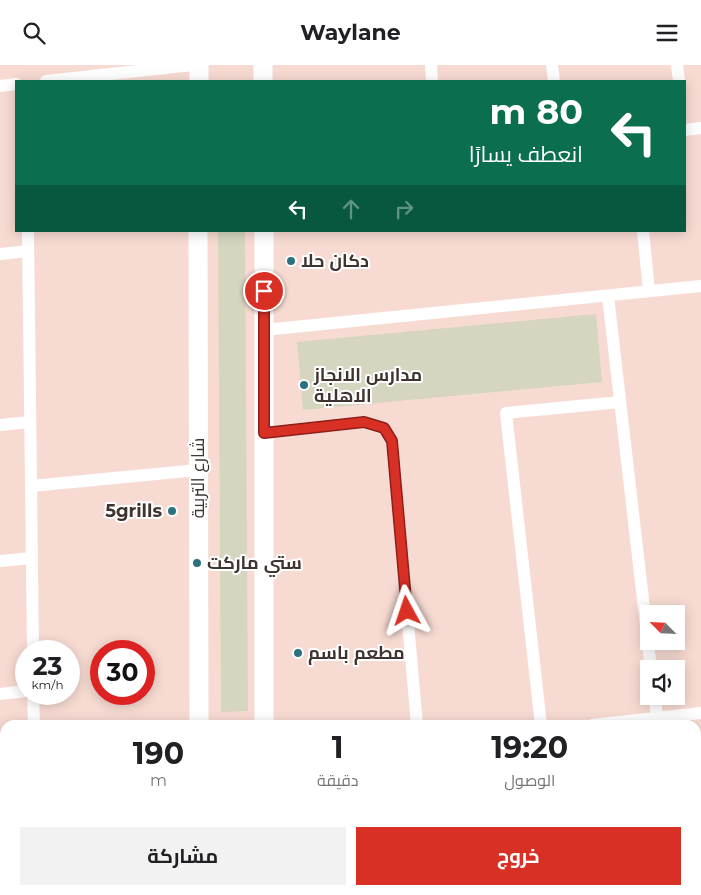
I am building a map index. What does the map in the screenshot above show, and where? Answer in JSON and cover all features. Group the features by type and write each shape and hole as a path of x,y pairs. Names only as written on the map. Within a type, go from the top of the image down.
{"main road":[{"path":"198,80 199,65"},
{"path":"263,65 263,80"},
{"name":"شارع التربية","path":"198,232 198,720"},
{"path":"264,232 264,720"}],"street":[{"path":"55,80 192,65"},
{"path":"430,65 432,80"},
{"path":"552,65 554,80"},
{"path":"677,65 679,80"},
{"path":"0,86 15,85"},
{"path":"686,129 701,128"},
{"path":"28,232 33,640"},
{"path":"643,232 649,291"},
{"path":"0,254 28,251"},
{"path":"264,330 701,286"},
{"path":"608,296 650,660"},
{"path":"540,720 506,413 620,402"},
{"path":"264,433 364,422 384,428 392,441 417,720"},
{"path":"0,425 30,423"},
{"path":"31,486 198,470"},
{"path":"0,561 32,558"},
{"path":"0,694 15,692"},
{"path":"33,705 34,720"},
{"path":"655,705 657,718"},
{"path":"641,720 701,713"}],"green space":[{"path":"218,232 245,232 248,711 221,712"},
{"path":"596,314 602,382 303,410 297,342"}],"place":[{"name":"دكان حلا","path":"291,261"},
{"name":"مدارس الانجاز الاهلية","path":"304,385"},
{"name":"5grills","path":"172,511"},
{"name":"ستي ماركت","path":"197,563"},
{"name":"مطعم باسم","path":"298,653"}],"route":[{"path":"264,291 264,433 364,422 384,428 392,441 407,611"}]}
